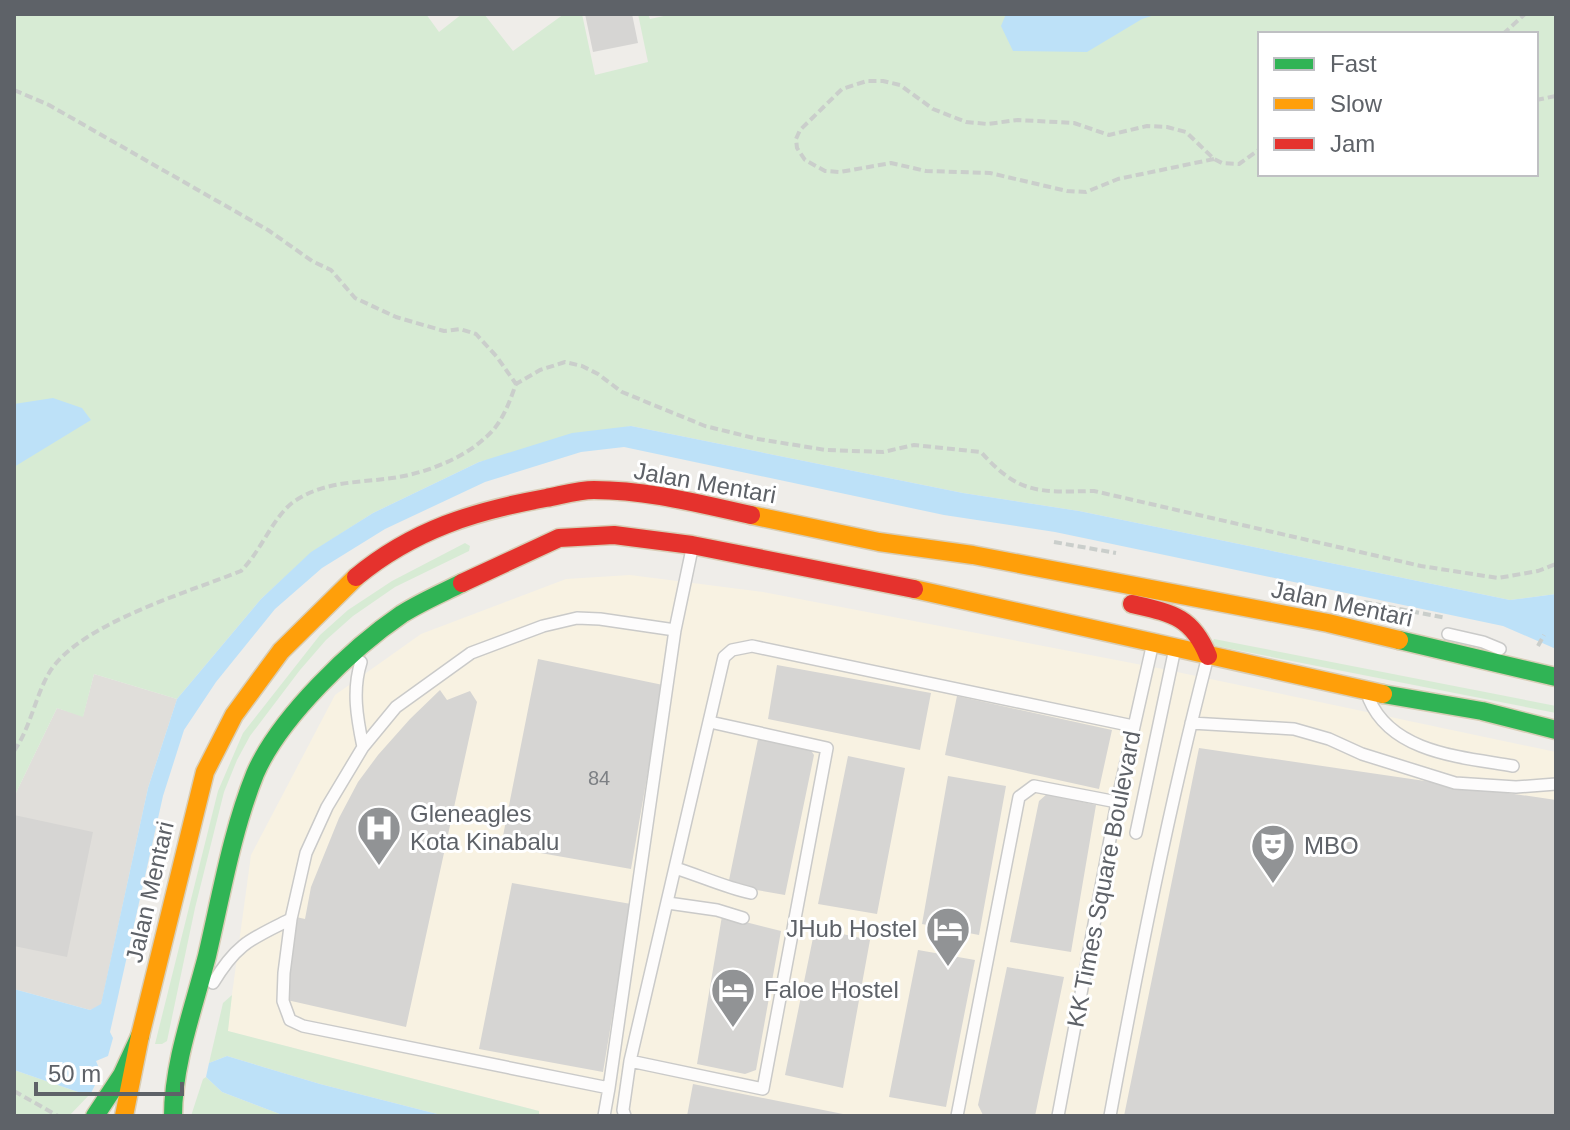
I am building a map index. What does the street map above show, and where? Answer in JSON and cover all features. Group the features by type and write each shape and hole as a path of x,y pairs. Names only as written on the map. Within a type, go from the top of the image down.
{"main road":[{"name":"Jalan Mentari","path":"124,1116 140,1036 205,772 234,715 281,651 350,582 413,537 471,515 592,490 655,494 879,542 1282,607 1556,675"},
{"path":"471,515 498,538 493,560 479,574"},
{"path":"173,1116 173,1097 188,1030 238,829 256,772 284,727 332,672 403,614 479,574 559,538 614,535 692,545 917,590 1365,691 1482,711 1556,730"},
{"path":"973,555 995,570 1076,588 1165,613 1198,633 1208,656"},
{"path":"140,1036 145,1049 158,1051 170,1044 187,969 224,889"},
{"path":"95,1116 122,1075 140,1036"}],"lane":[{"path":"879,542 1017,550"},
{"path":"604,1116 675,630 692,545"},
{"path":"609,1088 303,1026 290,1020 283,1001 291,919 306,853 327,807 363,747 396,707 471,653 508,637 577,618 675,630"},
{"path":"1438,632 1483,642 1556,675"},
{"path":"363,747 357,715 357,676 370,639"},
{"name":"KK Times Square Boulevard","path":"1058,1116 1117,802 1153,643"},
{"path":"625,1116 623,1110 630,1061 724,657 732,650 752,646 1133,726"},
{"path":"1136,833 1175,646"},
{"name":"KK Times Square Boulevard","path":"1110,1116 1191,723 1208,656"},
{"path":"1365,691 1375,715 1404,738 1440,754 1513,766"},
{"path":"630,1061 763,1089 827,748 710,722"},
{"path":"1191,723 1294,729 1455,783 1516,787 1556,784"},
{"path":"957,1116 1019,797 1034,786 1117,802"},
{"path":"675,868 713,880 722,887 751,893"},
{"path":"668,903 717,910 743,918"},
{"path":"188,1030 233,951 291,919"}],"path":[{"path":"1505,32 1525,14"},
{"path":"1214,159 1118,179 1086,192 990,173 926,171 891,163 840,172 825,171 805,160 797,148 796,139 800,130 842,89 867,81 883,81 900,85 933,109 966,122 987,124 1018,120 1074,123 1109,135 1147,126 1167,127 1186,132 1222,163 1239,164 1258,150"},
{"path":"14,90 49,105 268,230 312,261 331,270 355,298 396,317 444,331 460,329 476,334 516,384"},
{"path":"14,751 50,671 75,647 113,621 241,571 256,556 271,529 292,503 318,490 332,484 394,478 430,468 462,454 487,437 505,412 516,384 540,370 565,362 598,374 622,392 705,426 758,439 826,450 883,452 914,445 981,452 1014,483 1040,492 1094,491 1421,566 1498,578 1538,571 1556,564"},
{"path":"1044,541 1120,554"},
{"path":"1362,602 1453,620"},
{"path":"1537,648 1544,635"},
{"path":"1529,644 1547,654"},
{"path":"14,1091 58,1116"}],"shaded area":[{"path":"630,575 763,592 1163,669 1556,752 1556,1116 539,1116 539,1111 227,1031 251,855 335,695 421,634 566,579"},
{"path":"94,674 177,699 148,788 101,1005 90,1010 14,989 14,797 57,708 83,716"}],"green space":[{"path":"14,14 426,14 439,32 462,14 484,14 513,51 564,14 582,14 595,75 648,62 638,14 648,14 650,19 673,14 1556,14 1556,594 1510,600 1079,511 963,493 631,426 479,462 373,513 312,552 261,599 177,699 94,674 83,717 57,708 14,797"},
{"path":"465,543 470,546 469,551 395,587 353,616 326,640 250,736 224,792 167,1041 155,1044 218,791 243,733 320,635 348,610 392,581"},
{"path":"1214,639 1556,706 1556,713 1211,645"},
{"path":"232,995 228,1031 539,1111 539,1116 445,1116 227,1056 209,1063 223,1003"},
{"path":"14,1070 78,1092 91,1093 69,1116 14,1116"},
{"path":"206,1077 222,1092 285,1116 191,1116"}],"water":[{"path":"1006,14 1158,14 1142,19 1087,52 1013,51 1001,26"},
{"path":"53,398 82,408 91,420 14,467 14,404"},
{"path":"631,426 963,493 1079,511 1510,600 1556,594 1556,649 1503,626 1055,532 944,515 624,447 581,452 485,482 385,529 322,568 275,609 216,682 184,730 163,796 110,1032 113,1038 108,1056 96,1061 101,1073 91,1093 78,1092 14,1070 14,989 90,1010 101,1004 148,788 177,699 261,599 311,552 373,513 479,462 572,433"},
{"path":"227,1056 445,1116 285,1116 222,1092 206,1077 209,1063"}],"building":[{"path":"585,14 632,14 638,43 593,52"},
{"path":"538,659 663,685 631,869 501,846"},
{"path":"777,665 931,693 920,750 768,719"},
{"name":"Gleneagles Kota Kinabalu","path":"440,690 447,700 470,691 477,702 406,1027 287,1000 296,917 305,919 311,887 339,818 358,782 378,755"},
{"path":"957,696 1112,730 1099,789 945,755"},
{"path":"758,739 810,749 814,755 785,895 728,885"},
{"path":"1199,748 1556,800 1556,1116 1124,1116"},
{"path":"848,756 905,768 877,914 818,904"},
{"path":"948,776 1006,786 979,935 922,924"},
{"path":"1047,794 1096,805 1071,952 1010,942 1039,801"},
{"path":"14,815 93,832 67,957 14,946"},
{"path":"512,883 631,904 603,1072 479,1049"},
{"path":"722,916 781,931 756,1070 745,1074 697,1064"},
{"path":"815,928 870,940 843,1088 785,1075"},
{"path":"918,950 975,960 946,1107 889,1097"},
{"path":"1007,967 1064,977 1035,1116 983,1115 978,1105"},
{"path":"693,1084 848,1115 848,1116 687,1116"}],"traffic: fast":[{"path":"173,1116 180,1056 233,841 255,774 266,752 299,708 361,645 402,614 462,583"},
{"path":"1399,640 1556,677"},
{"path":"1383,694 1482,711 1556,730"},
{"path":"95,1116 122,1075 140,1036"}],"traffic: slow":[{"path":"751,515 879,542 973,555 1328,623 1399,640"},
{"path":"124,1116 140,1036 205,772 234,715 281,651 356,577"},
{"path":"914,589 1383,694"}],"traffic: jam":[{"path":"356,577 400,547 445,525 494,509 576,492 634,492 751,515"},
{"path":"462,583 559,538 614,535 692,545 914,589"},
{"path":"1132,604 1179,618 1195,632 1208,656"}],"place":[{"name":"Gleneagles Kota Kinabalu","path":"379,867"},
{"name":"MBO","path":"1273,885"},
{"name":"JHub Hostel","path":"948,968"},
{"name":"Faloe Hostel","path":"733,1029"}]}
